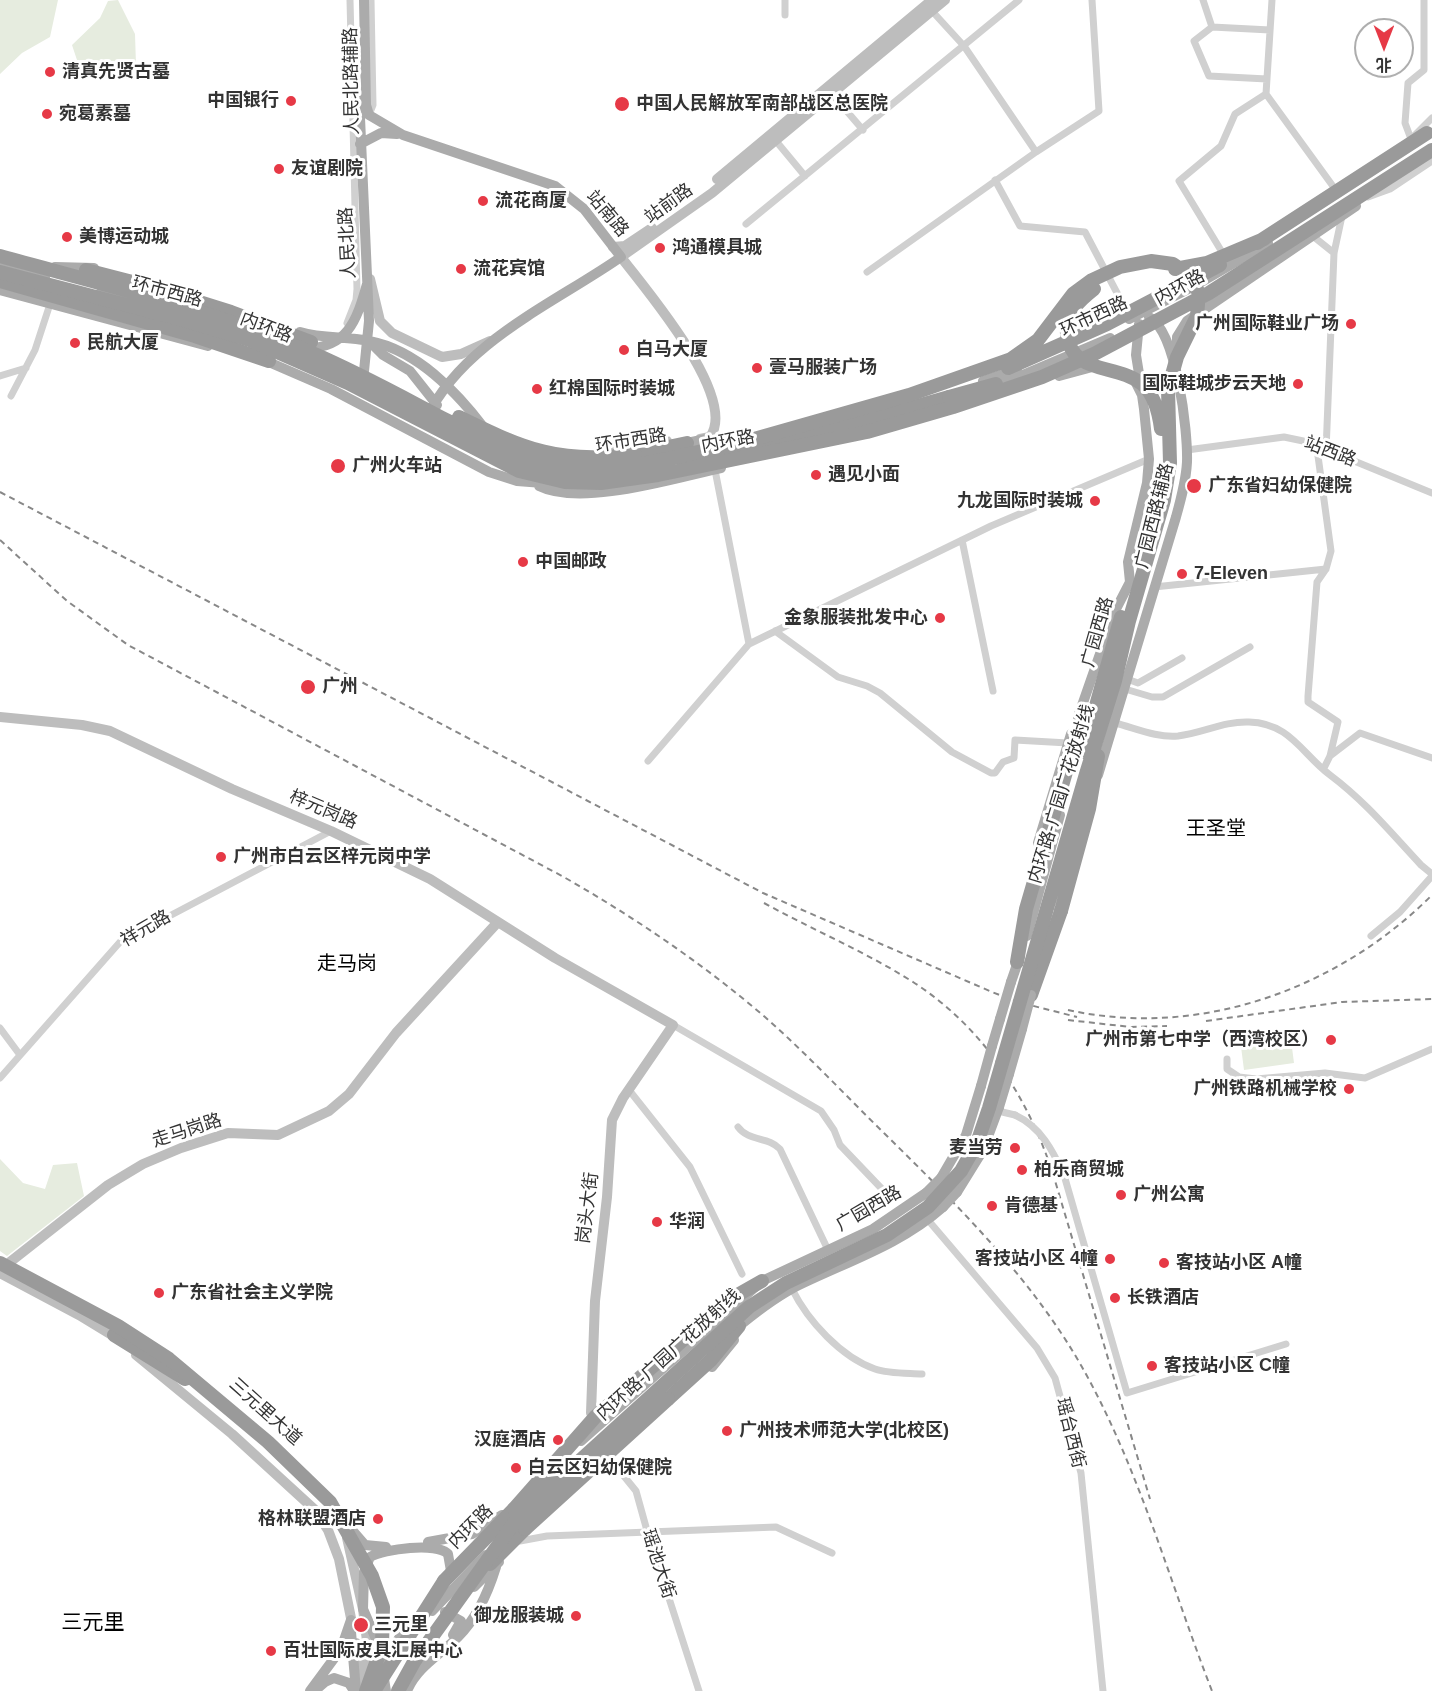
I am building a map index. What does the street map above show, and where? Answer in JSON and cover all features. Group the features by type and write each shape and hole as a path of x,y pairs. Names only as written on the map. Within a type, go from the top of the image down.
{"highway":[{"name":"内环路","path":"2,267 230,321 356,372 496,447 522,458 555,467 582,470 612,468 869,414 1027,361 1149,304 1264,239 1432,127"},
{"name":"内环路","path":"2,267 29,271 250,340 348,382 504,465 544,478 579,483 617,482 896,424 1042,377 1134,317 1219,287 1432,151"},
{"path":"1122,683 1173,493 1177,440 1169,367 1176,337 1204,307 1369,192"},
{"name":"内环路","path":"1108,281 1137,271 1197,266 1264,239"},
{"name":"内环路-广园广花放射线","path":"466,1590 519,1516 736,1317 786,1283 897,1230 928,1207 957,1177 977,1143 1122,683 1129,621 1167,488 1170,452 1167,398 1171,375 1199,306 1196,287 1178,267 1167,262 1143,262 1102,274 1073,294 1029,347 1000,364 909,395 735,441"},
{"path":"2,267 136,283 214,306 311,342"},
{"path":"2,267 269,361"},
{"name":"内环路-广园广花放射线","path":"509,1511 740,1304 779,1277 866,1237 906,1214 936,1189 971,1136 983,1102 1158,489 1162,437 1157,408 1150,393 1141,383 1127,376 1083,362 1070,344 1067,325 1073,308 1088,294 1108,281"},
{"path":"684,462 772,438 872,420 1006,381 1134,317"},
{"path":"356,372 535,451 585,459 635,454 687,443"},
{"path":"1017,962 1021,931 1033,882 1069,756 1119,622"},
{"path":"1032,995 1061,911 1089,809 1110,719"},
{"path":"3,1261 131,1334 198,1381 314,1484 336,1510 379,1591 384,1624 381,1652 364,1691"},
{"path":"509,1511 596,1416 725,1302 762,1281"},
{"path":"402,1691 414,1662 466,1590 525,1528 711,1360 739,1326"},
{"path":"114,1335 186,1380 307,1486 338,1520 363,1559"},
{"name":"内环路","path":"374,1691 422,1612 452,1570 509,1511"}],"main road":[{"name":"人民北路","path":"357,0 355,82 360,144 359,197 367,284 369,341 363,380 367,408"},
{"path":"364,0 368,40"},
{"name":"站南路","path":"368,40 366,105 369,115 403,135 555,186 584,209 621,257"},
{"path":"360,144 381,133 403,135"},
{"name":"环市西路","path":"1214,280 1432,137"},
{"path":"920,393 1052,343 1134,317 1411,139"},
{"name":"环市西路","path":"2,267 53,273 200,318 279,346 313,348 339,339 369,341 410,355 460,400 494,438 534,457 549,461 614,462 735,441 772,438 920,393 992,378 1214,280 1369,192 1413,158 1432,151"},
{"path":"1179,386 1176,342 1181,328 1342,216 1369,192"},
{"name":"站前路","path":"419,435 445,386 476,356 503,335 621,257"},
{"path":"29,271 40,263 53,273 174,299 291,338 311,342"},
{"path":"2,267 249,347 269,361"},
{"path":"53,273 100,269 181,291 302,333 339,339"},
{"path":"1214,280 1248,280"},
{"path":"279,346 339,339 352,326 367,284"},
{"name":"环市西路","path":"0,290 269,361 331,389 499,476 534,483 560,484 848,430 981,391 1077,354 1134,317"},
{"path":"1017,962 1019,914 1068,743 1115,611 1130,582 1128,562 1147,483 1149,459 1136,355 1134,317"},
{"name":"广园西路辅路","path":"1122,683 1149,607 1181,498 1187,450 1179,386 1165,337 1157,323 1134,317"},
{"path":"369,341 383,355 410,370 459,433 480,448 536,471 560,484 604,491 870,438 985,403 1078,369 1110,364 1125,369 1142,395"},
{"path":"279,346 334,371 339,376 340,384 336,389 331,389"},
{"path":"988,366 992,378"},
{"path":"981,391 985,403"},
{"path":"449,451 459,433"},
{"path":"687,443 706,439 735,441"},
{"path":"449,451 480,448"},
{"path":"464,459 495,456"},
{"path":"560,484 562,463"},
{"name":"广园西路","path":"338,1508 359,1540 378,1548 465,1537 509,1511 528,1490 762,1281 880,1225 926,1193 941,1178 966,1135 1130,582"},
{"name":"广园西路","path":"364,1691 428,1608 587,1460 739,1326 763,1306 792,1289 890,1244 928,1220 957,1192 984,1150 999,1109 1032,995 1040,954 1137,603 1149,607"},
{"path":"1081,807 1100,773 1110,719"},
{"path":"1077,720 1079,752"},
{"path":"880,1225 891,1231 890,1244"},
{"path":"545,1475 561,1448 591,1413 721,1298 736,1288 762,1281"},
{"path":"428,1608 465,1594 520,1541 718,1362 732,1343 739,1326"},
{"path":"602,1404 633,1395"},
{"path":"570,1496 587,1460"},
{"path":"386,1691 376,1636 363,1609 365,1566 374,1555 437,1547 448,1554 452,1570"},
{"path":"402,1691 420,1670 467,1626 488,1593 497,1564"},
{"name":"广园西路","path":"374,1691 452,1570"},
{"path":"402,1691 418,1664 452,1637 460,1625 455,1615 428,1608"},
{"path":"310,1691 341,1649 351,1620"},
{"path":"351,1620 351,1653 355,1691"},
{"path":"316,1691 325,1682 334,1678 349,1683 355,1691"}],"street":[{"name":"人民北路辅路","path":"339,339 356,300 359,197 350,0"},
{"name":"人民北路辅路","path":"368,40 371,0"},
{"path":"785,0 785,15"},
{"name":"站前路","path":"613,247 625,246 696,196 926,5 945,0"},
{"path":"746,224 1019,0"},
{"path":"867,272 995,180 1099,111 1092,0"},
{"path":"1203,0 1212,27"},
{"path":"1272,0 1266,94 1335,189"},
{"path":"1411,139 1406,123 1408,82 1424,70 1424,0"},
{"path":"926,5 964,46 1036,152"},
{"name":"站前路","path":"621,257 690,210 776,141 832,94 926,5"},
{"path":"1267,79 1209,76 1194,41 1212,27 1270,30"},
{"path":"832,94 863,130"},
{"path":"1225,257 1179,181 1221,146 1235,114 1266,94"},
{"path":"1411,139 1432,118"},
{"path":"1411,139 1432,127"},
{"path":"776,141 805,176"},
{"path":"1369,192 1389,189 1432,161"},
{"path":"995,180 1020,226 1085,232 1134,317"},
{"path":"1324,768 1330,756 1338,722 1308,702 1308,696 1317,582 1326,569 1331,551 1318,456 1326,451 1335,253 1342,216"},
{"path":"1302,229 1311,238 1335,253"},
{"path":"1248,280 1260,255"},
{"name":"站南路","path":"621,257 690,349 702,372 716,423 712,434 706,439"},
{"path":"366,264 380,321 392,333 442,357 460,354 503,335"},
{"path":"11,396 42,334 50,303"},
{"path":"0,376 26,368"},
{"name":"站西路","path":"1187,450 1284,437 1308,442 1432,493"},
{"path":"549,461 687,438 706,439"},
{"path":"648,761 749,644 962,540 1052,499 1149,459"},
{"path":"715,470 749,644"},
{"path":"962,540 993,691"},
{"path":"1154,587 1326,569"},
{"path":"775,631 838,677 867,686 880,693 952,752 991,773 995,773 1003,762 1014,758 1015,740 1068,743"},
{"path":"1122,683 1152,697 1163,697 1250,647"},
{"path":"1122,683 1138,682 1182,658"},
{"name":"梓元岗路","path":"0,717 82,725 110,731 232,789 332,831 430,879 497,922 674,1025"},
{"path":"1110,719 1168,736 1234,722 1268,724 1281,729 1296,740 1324,768 1361,799 1421,866 1432,875 1400,912 1371,936"},
{"path":"1330,756 1360,733 1432,758"},
{"name":"祥元路","path":"0,1078 120,942 332,831"},
{"name":"走马岗路","path":"3,1261 108,1185 143,1164 181,1148 228,1133 278,1135 329,1111 357,1086 396,1033 497,922"},
{"path":"674,1025 820,1111 834,1130 840,1145 882,1189"},
{"name":"岗头大街","path":"591,1413 595,1302 607,1197 611,1131 616,1111 674,1025"},
{"path":"0,1028 20,1054"},
{"path":"1227,1059 1227,1069 1239,1077 1256,1079 1325,1072 1365,1078 1432,1049"},
{"path":"629,1090 690,1167 742,1274"},
{"path":"999,1109 1026,1120 1042,1137 1064,1175 1127,1394 1286,1344"},
{"path":"738,1127 744,1135 776,1144 780,1149 828,1250"},
{"name":"瑶台西街","path":"928,1220 1037,1348 1055,1378 1081,1473 1104,1691"},
{"name":"三元里大道","path":"3,1261 124,1323 170,1353 292,1459 326,1492 338,1508 363,1609 374,1691"},
{"name":"三元里大道","path":"0,1273 114,1335 228,1429 315,1510 328,1530 339,1559 364,1691"},
{"path":"792,1289 803,1311 842,1348 862,1363 878,1370 922,1374"},
{"name":"瑶池大街","path":"601,1448 636,1491 699,1691"},
{"path":"528,1490 530,1496 539,1504"},
{"path":"520,1541 547,1536 776,1527 832,1553"}],"shaded area":[{"path":"0,0 58,0 50,37 22,53 0,74"},
{"path":"118,0 135,34 136,65 80,69 72,45 100,18 108,1"},
{"path":"1290,1032 1294,1063 1244,1070 1240,1039"},
{"path":"0,1159 23,1183 45,1189 53,1165 77,1163 84,1196 7,1256 0,1251"}],"railway":[{"path":"0,492 763,893 992,992 1018,1002 1077,1017"},
{"path":"0,540 67,601 128,645 589,892 692,959 741,997 797,1046 968,1218 1018,1274 1062,1335 1102,1405 1137,1485 1212,1691"},
{"path":"1068,1010 1118,1017 1167,1017 1216,1011 1264,999 1310,980 1354,957 1395,928 1432,895"},
{"path":"764,903 913,982 961,1020 1000,1066 1016,1091 1043,1145 1150,1499"},
{"path":"1206,1021 1342,1002 1432,999"},
{"path":"1068,1020 1131,1027 1167,1026"}],"place":[{"name":"清真先贤古墓","path":"50,72"},
{"name":"中国银行","path":"291,101"},
{"name":"中国人民解放军南部战区总医院","path":"622,104"},
{"name":"宛葛素墓","path":"47,114"},
{"name":"友谊剧院","path":"279,169"},
{"name":"流花商厦","path":"483,201"},
{"name":"美博运动城","path":"67,237"},
{"name":"鸿通模具城","path":"660,248"},
{"name":"流花宾馆","path":"461,269"},
{"name":"广州国际鞋业广场","path":"1351,324"},
{"name":"民航大厦","path":"75,343"},
{"name":"白马大厦","path":"624,350"},
{"name":"壹马服装广场","path":"757,368"},
{"name":"国际鞋城步云天地","path":"1298,384"},
{"name":"红棉国际时装城","path":"537,389"},
{"name":"广州火车站","path":"338,466"},
{"name":"遇见小面","path":"816,475"},
{"name":"广东省妇幼保健院","path":"1194,486"},
{"name":"九龙国际时装城","path":"1095,501"},
{"name":"中国邮政","path":"523,562"},
{"name":"7-Eleven","path":"1182,574"},
{"name":"金象服装批发中心","path":"940,618"},
{"name":"广州","path":"308,687"},
{"name":"广州市白云区梓元岗中学","path":"221,857"},
{"name":"广州市第七中学（西湾校区）","path":"1331,1040"},
{"name":"广州铁路机械学校","path":"1349,1089"},
{"name":"麦当劳","path":"1015,1148"},
{"name":"柏乐商贸城","path":"1022,1170"},
{"name":"广州公寓","path":"1121,1195"},
{"name":"肯德基","path":"992,1206"},
{"name":"华润","path":"657,1222"},
{"name":"客技站小区 4幢","path":"1110,1259"},
{"name":"客技站小区 A幢","path":"1164,1263"},
{"name":"广东省社会主义学院","path":"159,1293"},
{"name":"长铁酒店","path":"1115,1298"},
{"name":"客技站小区 C幢","path":"1152,1366"},
{"name":"广州技术师范大学(北校区)","path":"727,1431"},
{"name":"汉庭酒店","path":"558,1440"},
{"name":"白云区妇幼保健院","path":"516,1468"},
{"name":"格林联盟酒店","path":"378,1519"},
{"name":"御龙服装城","path":"576,1616"},
{"name":"三元里","path":"361,1625"},
{"name":"百壮国际皮具汇展中心","path":"271,1651"}],"district":[{"name":"王圣堂","path":"1216,829"},
{"name":"走马岗","path":"347,964"},
{"name":"三元里","path":"93,1623"}]}
